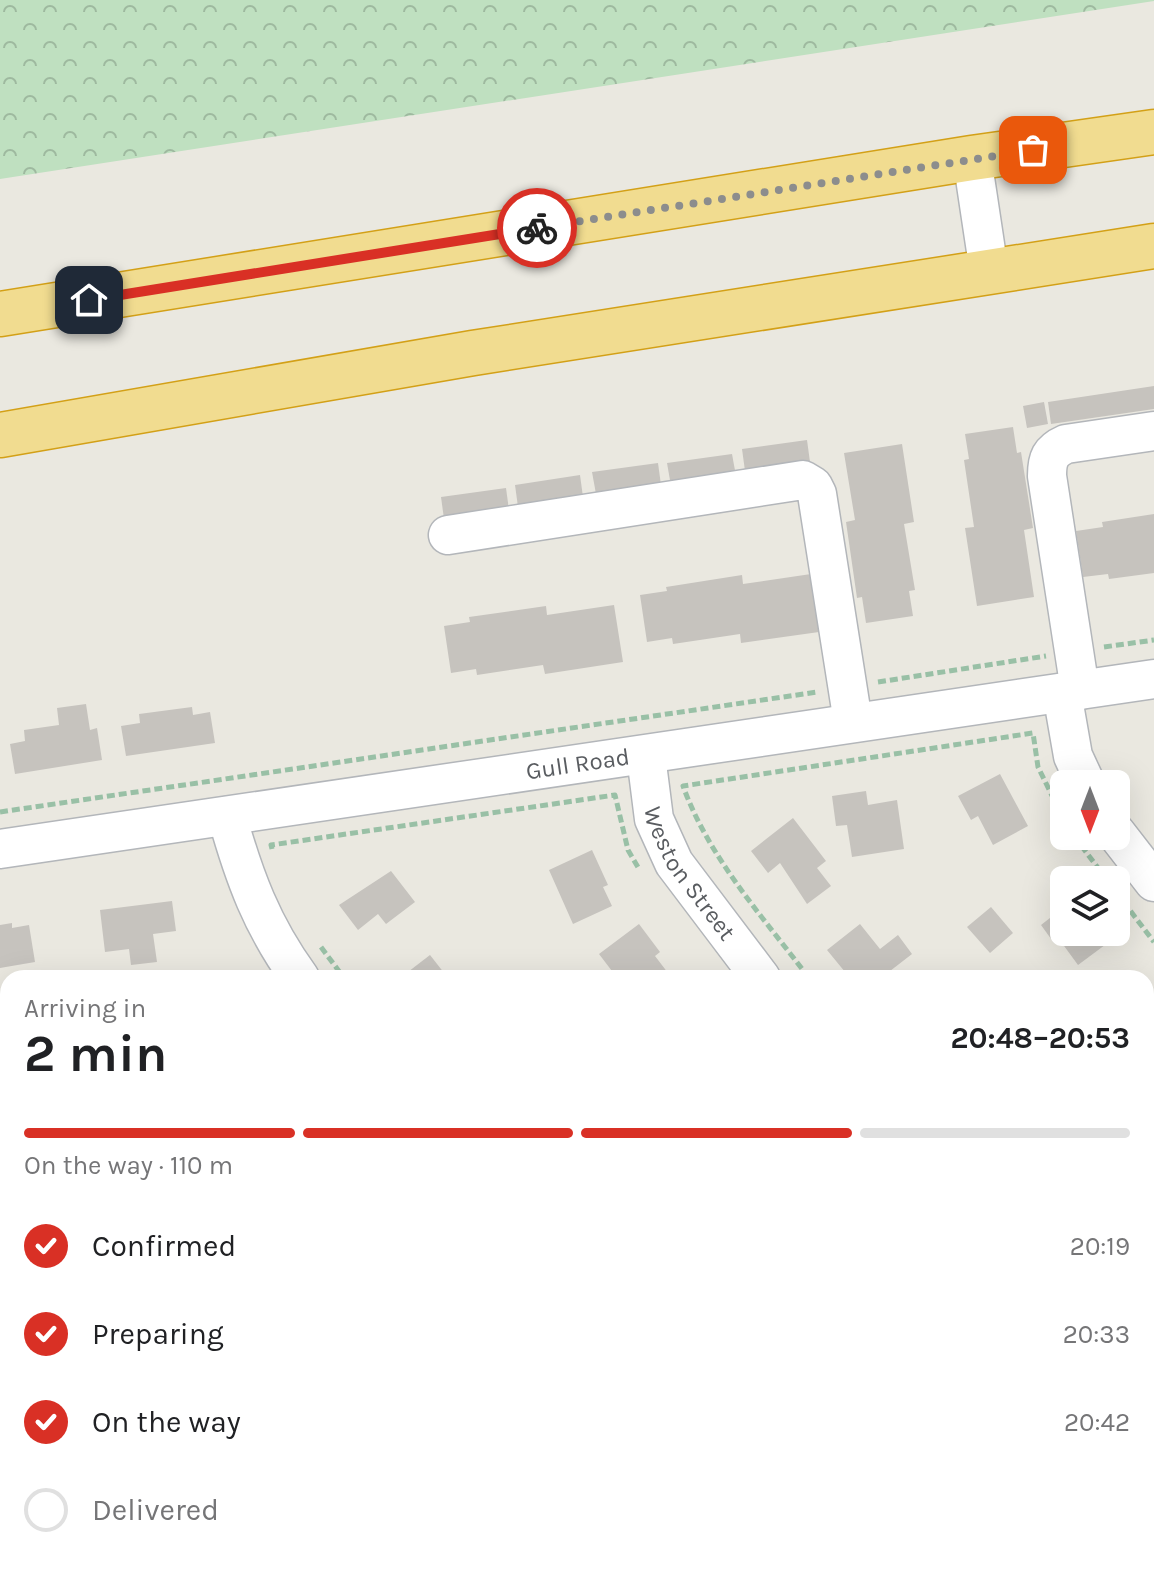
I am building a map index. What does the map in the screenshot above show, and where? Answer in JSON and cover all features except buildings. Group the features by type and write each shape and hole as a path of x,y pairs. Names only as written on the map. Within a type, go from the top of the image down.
{"highway":[{"path":"0,314 972,158 1154,132"},
{"path":"0,435 488,350 1154,246"}],"street":[{"path":"972,158 989,271"},
{"path":"1080,770 1073,756 1071,692 1074,652 1047,460 1054,449 1066,444 1154,431"},
{"path":"448,535 803,480 817,494 850,705"},
{"name":"Gull Road","path":"0,849 646,756 850,705 1071,692 1154,679"},
{"name":"Weston Street","path":"646,756 654,819 674,863 755,970"},
{"path":"227,816 247,887 280,950 294,970"},
{"path":"1129,850 1154,882"}],"path":[{"path":"0,812 850,705 1074,652 1154,640"},
{"path":"803,970 718,857 694,817 683,786 1033,733 1038,767 1050,791"},
{"path":"277,860 271,845 615,795 628,850 641,872"},
{"path":"1130,910 1154,942"},
{"path":"316,941 338,970"}],"green space":[{"path":"0,0 1154,0 1154,1 0,179"}],"way so far":[{"path":"537,228 1033,150"}],"route":[{"path":"89,300 537,228"}]}
